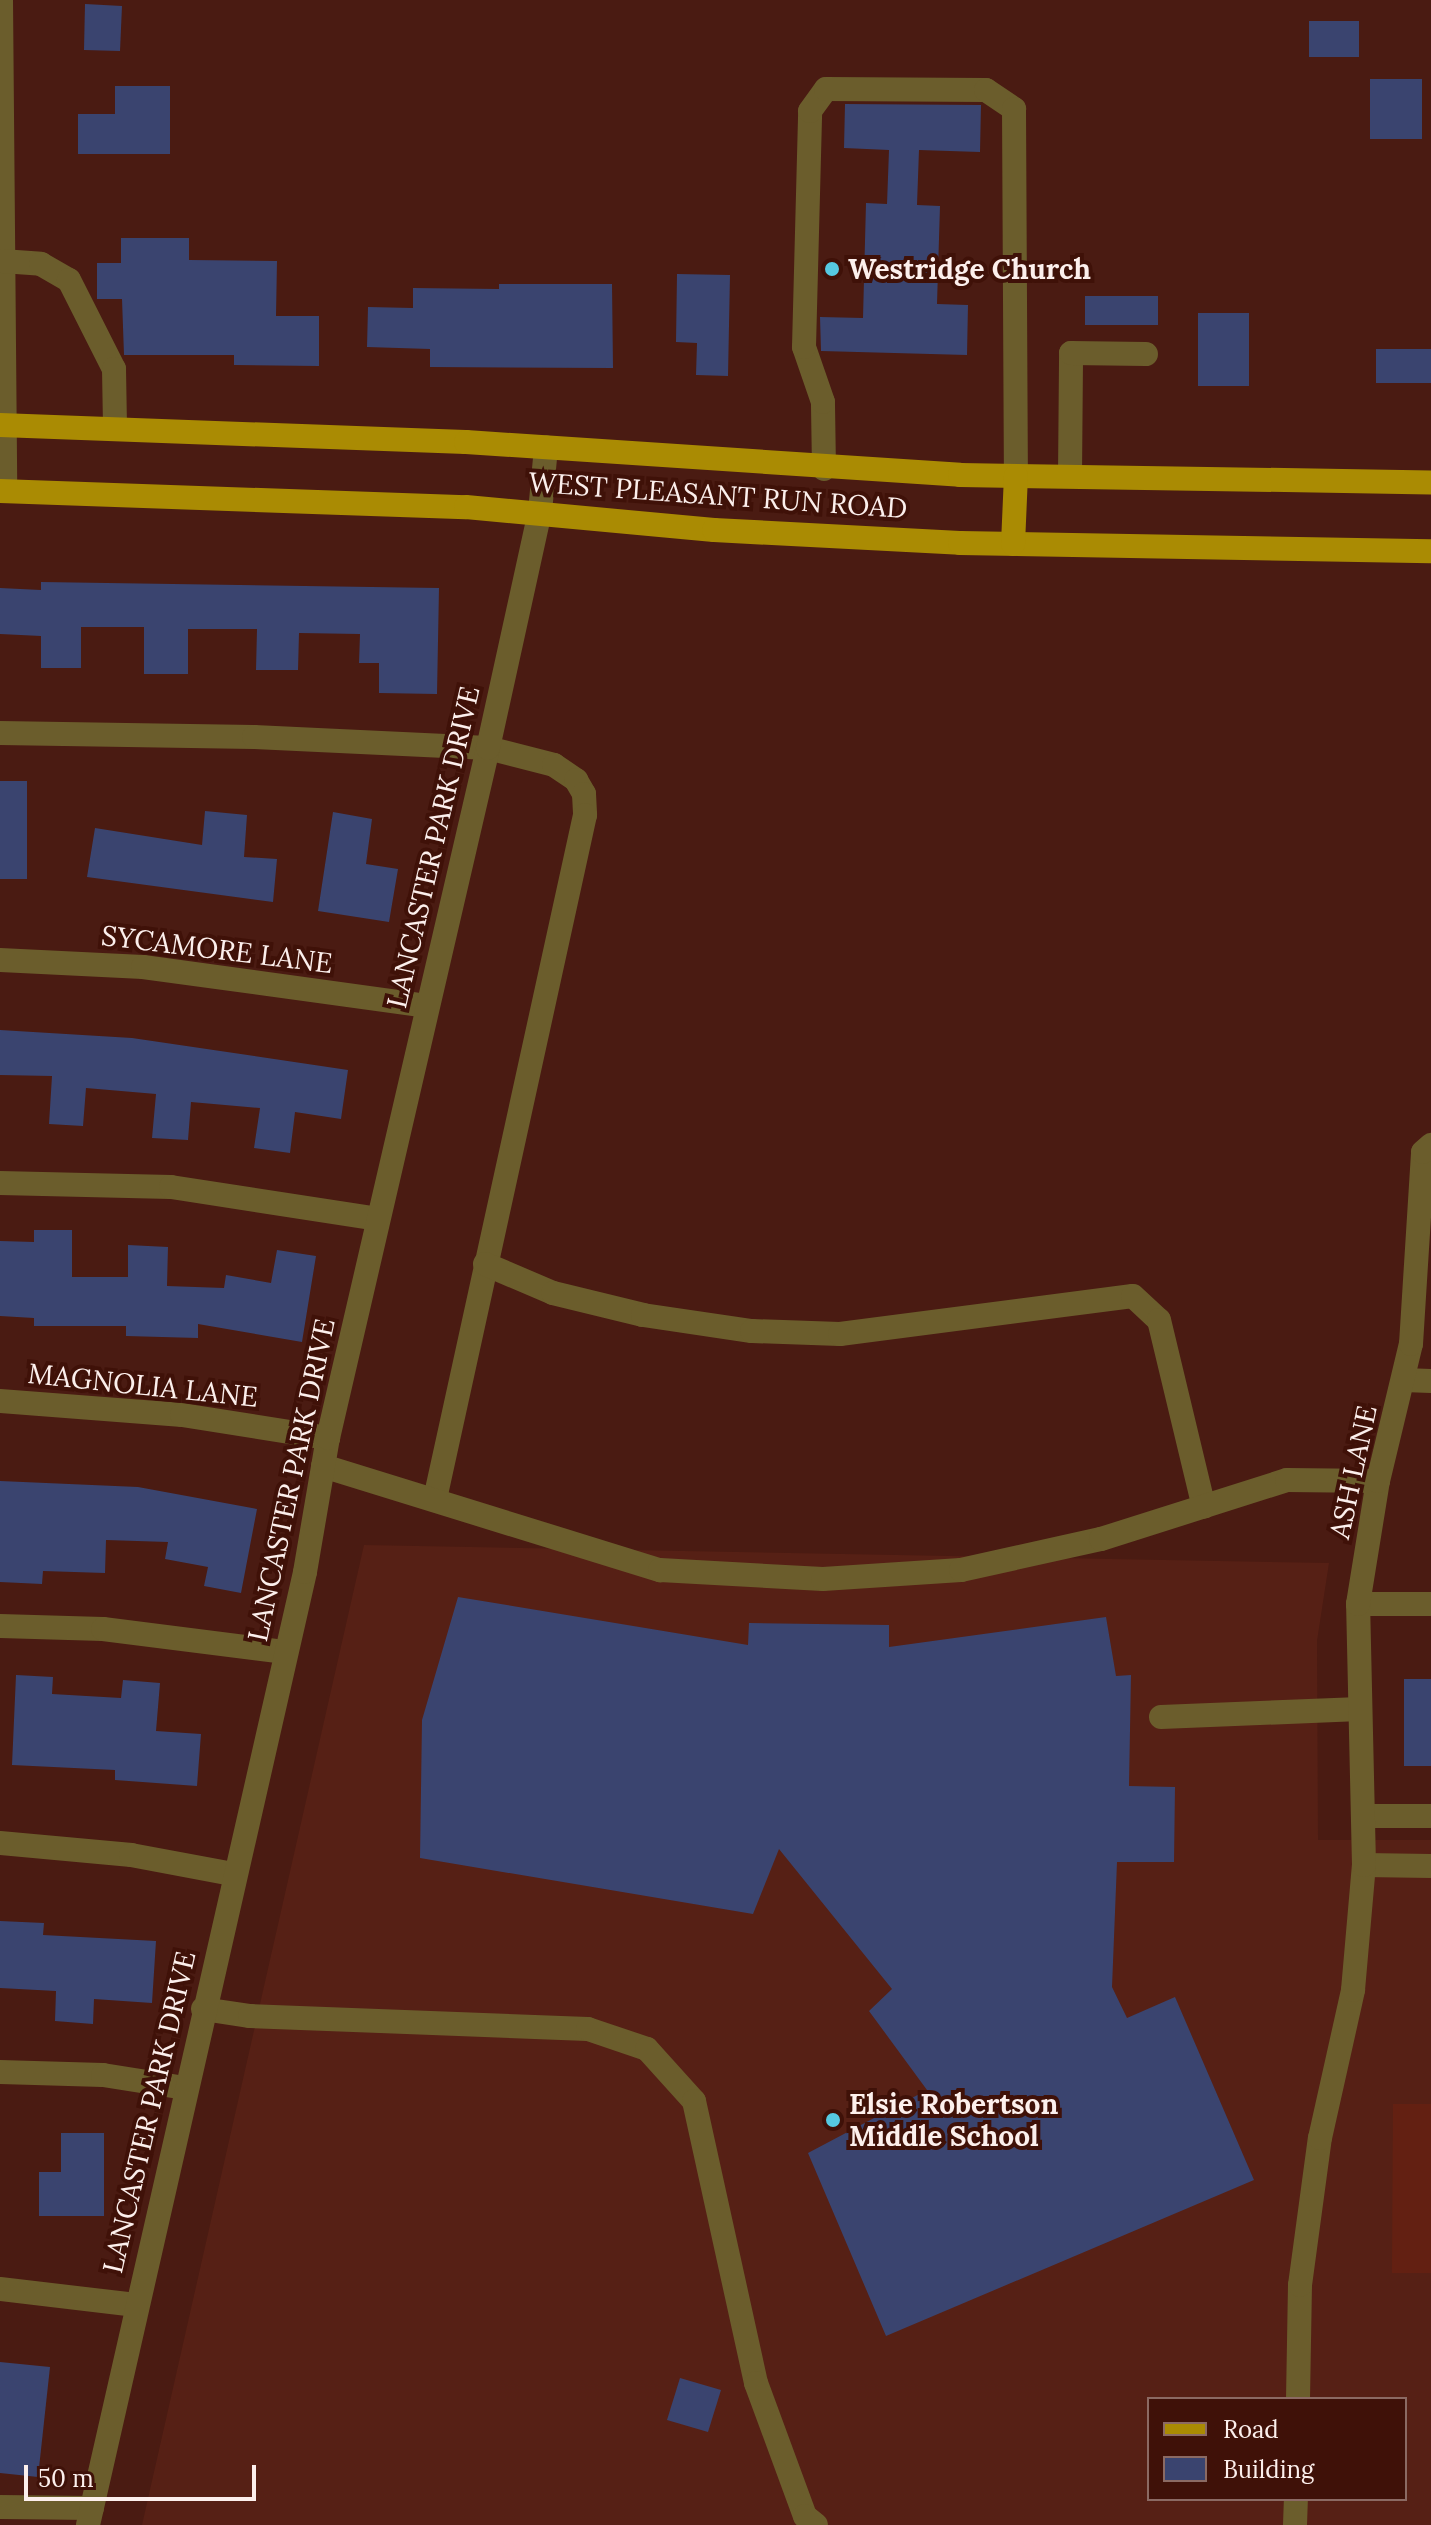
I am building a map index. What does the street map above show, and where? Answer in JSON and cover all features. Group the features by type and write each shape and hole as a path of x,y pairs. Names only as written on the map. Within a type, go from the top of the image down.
{"main road":[{"name":"WEST PLEASANT RUN ROAD","path":"2,425 546,447 824,469 1016,476 1431,482"},
{"path":"1013,544 1016,476"},
{"name":"WEST PLEASANT RUN ROAD","path":"3,491 540,512 714,530 1013,544 1431,551"}],"street":[{"path":"1,0 3,491"},
{"path":"824,469 823,402 804,347 810,111 826,89 986,90 1014,109 1016,476"},
{"path":"2,261 41,264 69,280 114,369 115,428"},
{"path":"1070,476 1071,353 1146,354"},
{"name":"LANCASTER PARK DRIVE","path":"90,2516 233,1874 286,1652 328,1438 488,748 540,512 546,447"},
{"path":"0,733 254,737 488,748 554,765 576,780 584,794 585,815 435,1499"},
{"name":"SYCAMORE LANE","path":"0,960 143,967 426,1006"},
{"name":"ASH LANE","path":"1298,2397 1300,2285 1320,2138 1353,1990 1364,1865 1358,1604 1378,1481 1411,1344 1423,1152 1431,1145"},
{"path":"0,1183 171,1187 378,1219"},
{"path":"485,1264 553,1293 643,1315 752,1331 840,1334 1133,1296 1159,1320 1204,1507"},
{"path":"1404,1380 1431,1381"},
{"name":"MAGNOLIA LANE","path":"0,1401 182,1415 328,1438"},
{"path":"323,1466 660,1570 823,1579 961,1570 1101,1539 1287,1480 1378,1481"},
{"path":"1358,1604 1431,1604"},
{"path":"0,1626 103,1629 286,1652"},
{"path":"1161,1717 1360,1709"},
{"path":"1363,1816 1431,1816"},
{"path":"0,1843 131,1855 233,1874"},
{"path":"1364,1865 1431,1866"},
{"path":"203,2009 250,2016 588,2029 647,2049 694,2101 756,2383 805,2516 816,2525"},
{"path":"0,2072 103,2075 185,2088"},
{"path":"0,2289 136,2305"},
{"path":"1295,2525 1296,2501"},
{"path":"0,2507 90,2516"}],"shaded area":[{"name":"Elsie Robertson Middle School","path":"364,1545 1329,1563 1317,1641 1318,1840 1431,1840 1431,2525 142,2525"},
{"path":"1393,2104 1431,2104 1431,2273 1392,2273"}],"building":[{"path":"85,4 122,6 120,51 84,50"},
{"path":"1309,21 1359,21 1359,57 1309,57"},
{"path":"1370,79 1422,79 1422,139 1370,139"},
{"path":"115,86 170,86 170,154 78,154 78,114 115,114"},
{"path":"845,104 981,105 980,152 919,150 917,205 940,206 937,304 968,305 967,355 821,351 820,317 863,318 866,203 887,204 889,150 844,148"},
{"path":"121,238 189,238 189,260 277,261 276,316 319,316 319,366 234,365 234,355 124,355 122,299 97,299 97,263 121,263"},
{"path":"677,274 730,275 728,376 696,375 697,343 676,342"},
{"path":"499,284 612,284 613,368 430,367 430,349 367,347 368,307 413,308 413,288 499,289"},
{"path":"1085,296 1158,296 1158,325 1085,325"},
{"path":"1198,313 1249,313 1249,386 1198,386"},
{"path":"1376,349 1431,349 1431,383 1376,383"},
{"path":"41,582 439,588 437,694 379,693 379,663 359,663 360,634 299,633 298,670 256,670 257,629 188,629 188,674 144,674 144,627 81,627 81,668 41,668 41,636 0,634 0,588 41,590"},
{"path":"0,781 27,781 27,879 0,879"},
{"path":"205,811 247,815 244,857 277,859 273,902 87,877 95,828 202,845"},
{"path":"333,812 372,819 366,864 398,869 389,922 318,911"},
{"path":"0,1030 132,1038 348,1070 341,1119 295,1112 290,1153 254,1148 260,1108 191,1102 188,1140 152,1138 156,1094 86,1088 83,1126 49,1124 52,1076 0,1075"},
{"path":"34,1230 72,1230 72,1277 128,1277 128,1245 168,1247 167,1286 224,1288 226,1275 271,1283 277,1250 316,1256 302,1342 198,1324 198,1338 126,1336 126,1326 34,1326 34,1318 0,1316 0,1241 34,1242"},
{"path":"0,1481 138,1487 257,1509 241,1593 204,1586 208,1567 165,1559 168,1542 106,1540 105,1573 43,1571 42,1584 0,1582"},
{"path":"458,1597 748,1645 749,1623 889,1625 889,1647 1106,1617 1116,1676 1131,1675 1129,1786 1175,1787 1174,1862 1117,1862 1112,1987 1127,2018 1175,1997 1254,2180 886,2336 808,2153 927,2090 869,2011 892,1989 779,1849 753,1914 420,1858 422,1720"},
{"path":"16,1675 53,1677 52,1694 121,1698 123,1680 160,1683 156,1731 201,1734 197,1786 115,1780 115,1770 12,1765"},
{"path":"1404,1679 1431,1679 1431,1766 1404,1766"},
{"path":"0,1921 44,1923 43,1935 156,1941 152,2003 94,1999 93,2024 55,2021 56,1991 0,1988"},
{"path":"61,2133 104,2133 104,2216 39,2216 39,2172 61,2172"},
{"path":"0,2362 50,2367 38,2477 0,2473"},
{"path":"680,2378 721,2390 708,2432 667,2420"}],"place":[{"name":"Westridge Church","path":"832,269"},
{"name":"Elsie Robertson Middle School","path":"833,2120"}]}
